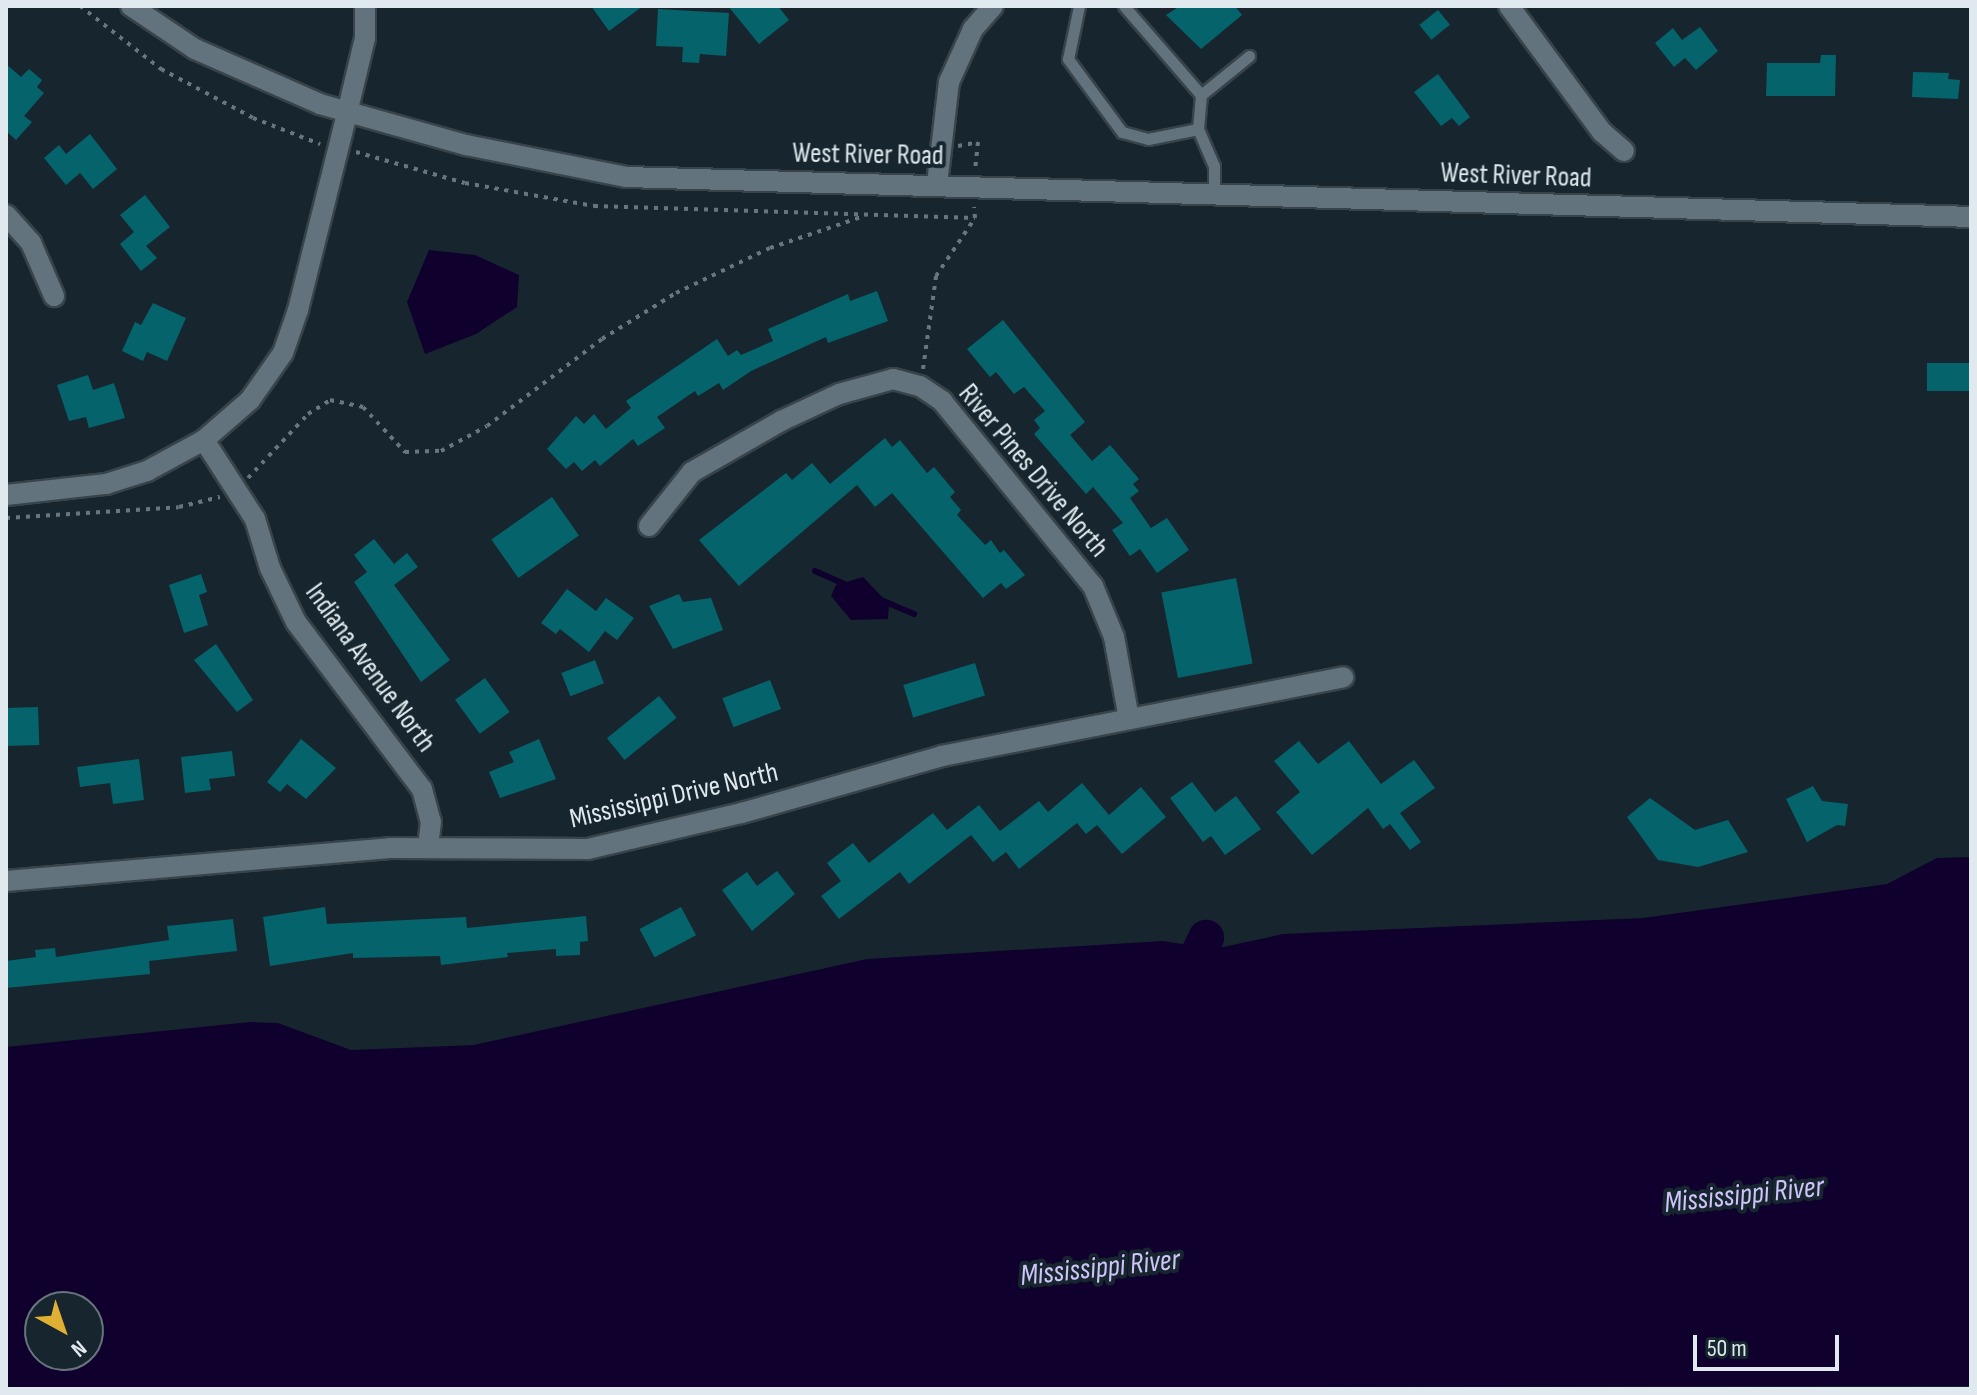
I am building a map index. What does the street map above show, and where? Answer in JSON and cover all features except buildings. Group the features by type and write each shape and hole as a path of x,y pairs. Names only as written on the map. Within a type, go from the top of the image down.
{"street":[{"name":"West River Road","path":"131,6 195,49 253,78 347,113 530,160 626,177 1971,217"},
{"path":"6,495 129,478 204,440 250,400 283,353 363,49 365,6"},
{"path":"937,184 949,82 973,29 993,6"},
{"path":"1509,6 1602,132 1624,151"},
{"path":"6,215 31,243 54,296"},
{"name":"River Pines Drive North","path":"649,526 692,472 781,421 839,394 893,379 920,386 942,401 1093,586 1114,637 1129,719"},
{"name":"Indiana Avenue North","path":"204,440 255,519 270,568 296,622 422,789 431,822 428,848"},
{"name":"Mississippi Drive North","path":"6,881 428,848 588,849 742,813 942,756 1343,677"}],"lane":[{"path":"1124,6 1201,95"},
{"path":"1083,7 1068,59 1122,132 1148,139 1198,129"},
{"path":"1214,195 1214,166 1198,129 1201,95 1249,56"}],"path":[{"path":"80,6 161,69 253,118 317,143"},
{"path":"973,185 978,142"},
{"path":"365,155 465,183 594,206 975,218 936,276 920,386"},
{"path":"247,479 308,414 330,400 363,407 388,440 405,452 441,451 487,426 602,339 676,293 770,248 866,216"},
{"path":"6,518 179,507 226,494"}],"water":[{"path":"429,250 475,255 519,275 517,307 476,334 425,354 407,302"},
{"path":"863,577 889,604 888,619 851,620 831,596 836,585"},
{"name":"Mississippi River","path":"1971,857 1971,1386 6,1389 6,1047 250,1022 278,1023 351,1050 474,1045 867,959 1163,941 1214,949 1283,934 1643,918 1887,884 1937,858"}],"waterway":[{"path":"815,571 849,586"},
{"path":"881,600 914,614"},
{"path":"1181,991 1206,938"}]}
